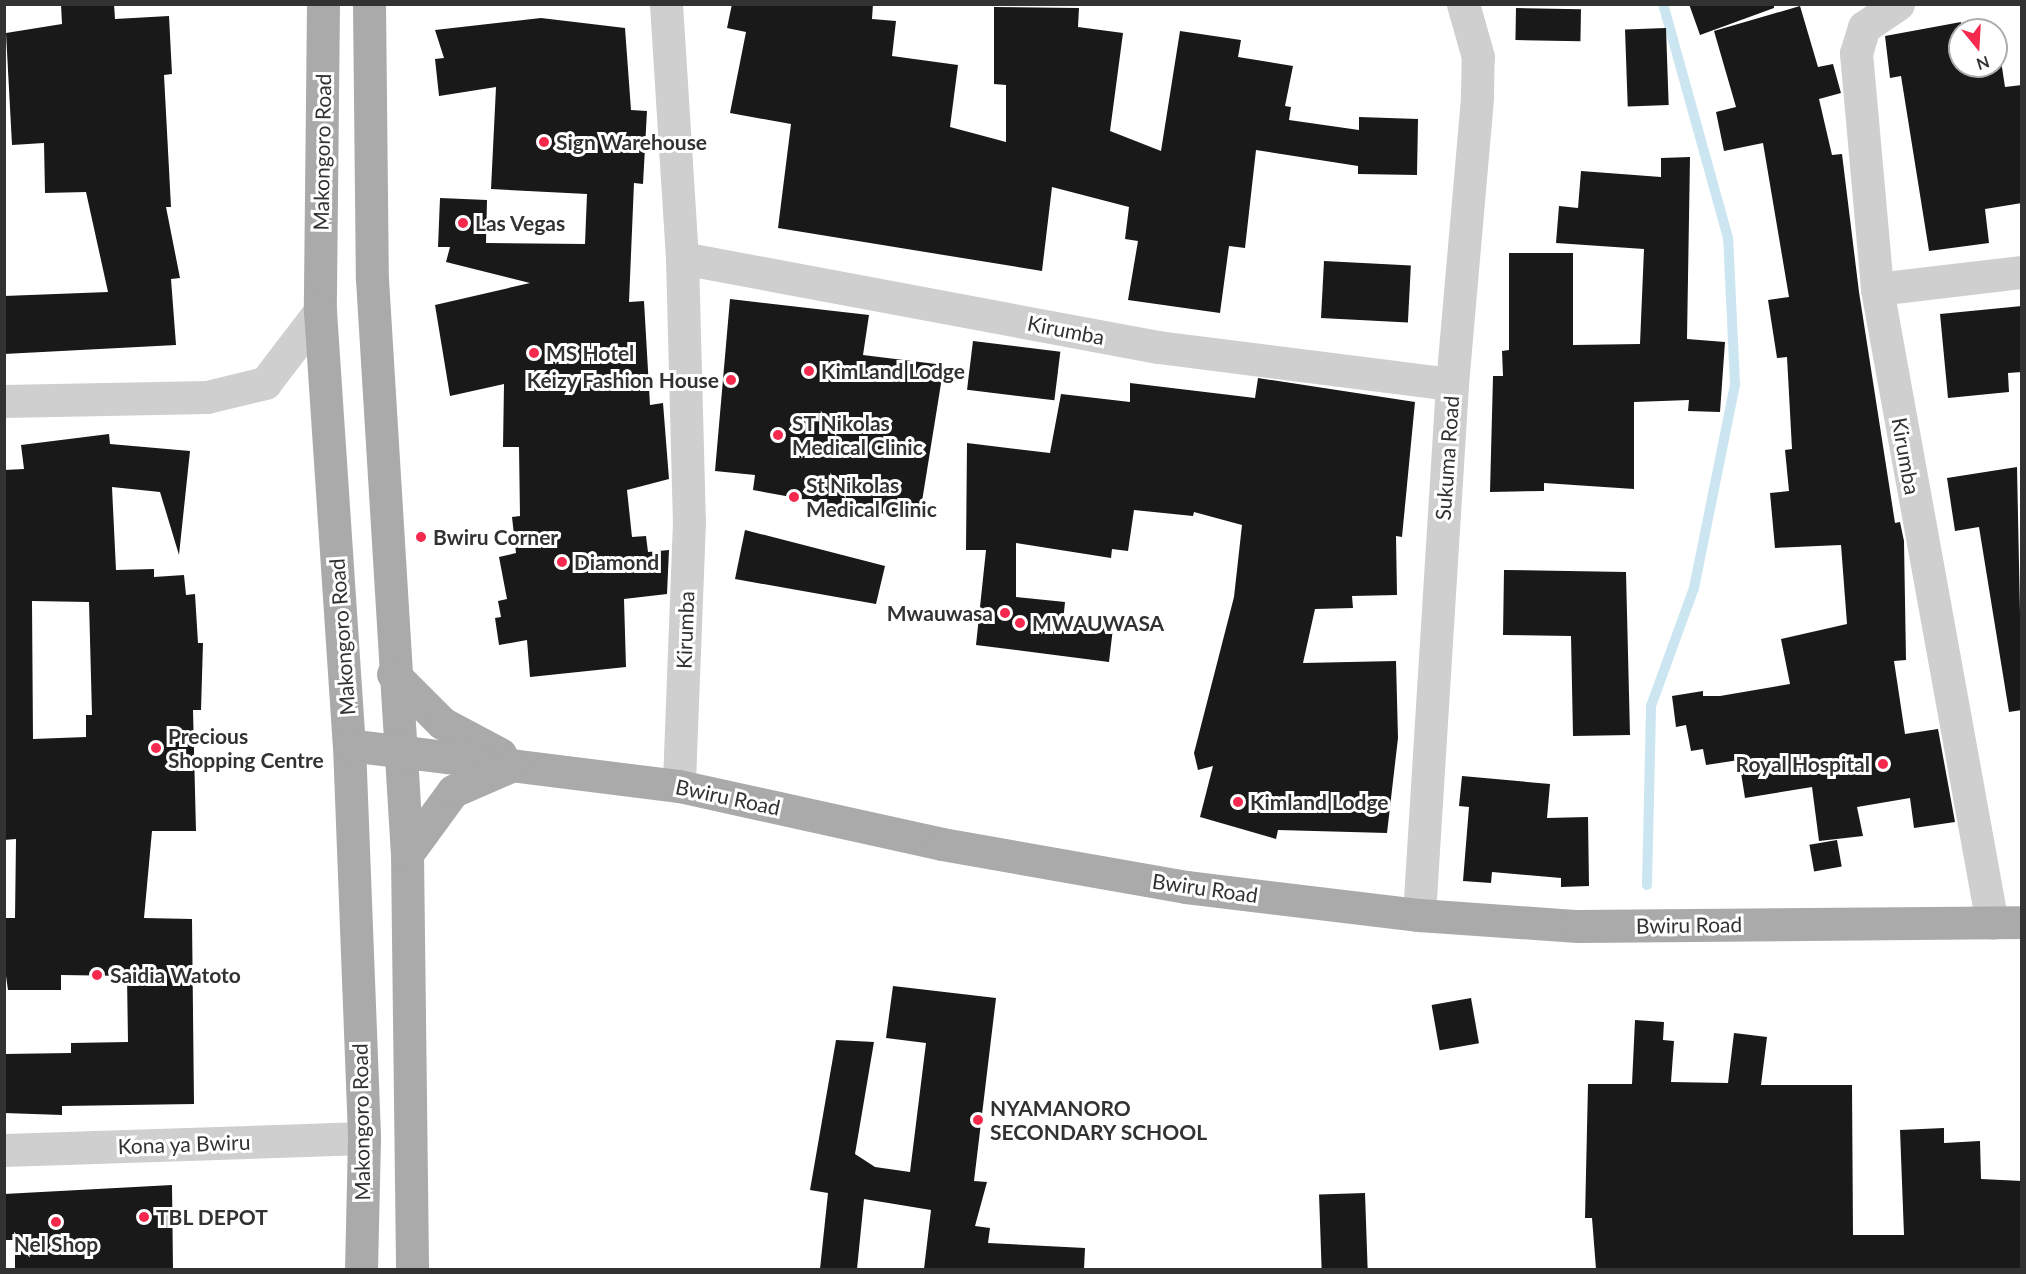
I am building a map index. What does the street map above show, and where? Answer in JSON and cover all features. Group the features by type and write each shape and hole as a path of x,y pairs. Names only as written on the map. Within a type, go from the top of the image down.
{"main road":[{"name":"Makongoro Road","path":"323,4 320,311 349,745 364,1138 361,1269"},
{"path":"369,4 372,279 393,674 406,854 412,1269"},
{"path":"393,674 442,723 518,763"},
{"name":"Bwiru Road","path":"349,745 518,763 679,786 942,844 1174,885 1419,915 1578,926 2007,923"},
{"path":"406,854 453,791 518,763"}],"street":[{"name":"Kirumba","path":"666,4 682,258 689,521 679,786"},
{"name":"Sukuma Road","path":"1419,915 1452,384 1478,57 1463,4"},
{"name":"Kirumba","path":"1898,4 1864,27 1856,53 1877,289 2007,923"},
{"name":"Kirumba","path":"682,258 1158,347 1452,384"},
{"path":"1877,289 2022,272"},
{"path":"4,400 207,397 265,383 320,311"},
{"name":"Kona ya Bwiru","path":"4,1150 364,1138"}],"building":[{"path":"61,4 114,4 115,19 169,16 172,74 164,75 171,207 166,207 180,278 171,279 176,345 4,354 4,296 108,292 86,192 45,193 44,143 12,145 6,33 62,24"},
{"path":"732,4 873,4 872,19 896,21 892,56 958,65 950,127 1006,142 1006,85 994,84 994,7 1079,8 1078,27 1123,33 1110,131 1161,151 1180,31 1241,40 1238,57 1293,66 1285,106 1291,107 1289,120 1359,130 1359,117 1418,119 1417,175 1358,174 1358,166 1256,150 1245,248 1229,246 1220,313 1128,300 1138,241 1125,239 1129,207 1052,187 1042,271 778,228 791,124 730,113 746,32 727,28"},
{"path":"1689,4 1774,4 1774,8 1700,35"},
{"path":"1800,6 1818,67 1833,64 1841,93 1819,99 1832,155 1842,154 1859,292 1895,523 1900,522 1904,541 1906,660 1894,661 1905,734 1938,729 1955,822 1914,828 1910,798 1857,807 1863,836 1819,841 1812,787 1745,798 1739,760 1706,765 1703,749 1691,751 1686,725 1676,727 1672,696 1703,691 1703,696 1720,696 1790,684 1781,639 1847,624 1841,545 1775,548 1770,493 1789,491 1785,450 1792,449 1787,357 1777,358 1768,300 1789,297 1763,143 1724,151 1716,112 1736,107 1714,31"},
{"path":"1516,8 1581,9 1580,41 1515,40"},
{"path":"541,18 625,28 631,110 647,111 643,184 634,183 629,302 644,301 650,405 663,403 669,479 627,490 632,537 646,536 648,552 669,550 667,594 624,599 626,667 530,677 527,640 499,645 495,618 501,617 498,601 507,599 499,557 516,553 512,517 520,516 519,447 503,447 504,384 450,396 435,305 530,283 446,262 450,247 438,247 440,198 487,200 486,243 585,244 587,194 491,189 496,87 439,96 435,59 444,58 435,30"},
{"path":"1948,24 1948,78 2004,78 2005,87 2022,85 2022,203 1985,209 1989,243 1929,251 1901,76 1890,78 1885,36"},
{"path":"1666,28 1669,105 1628,106 1625,29"},
{"path":"1690,157 1687,339 1725,342 1720,412 1688,411 1689,400 1634,402 1634,489 1544,483 1544,491 1490,492 1493,376 1503,376 1502,351 1509,350 1509,253 1573,253 1573,345 1640,344 1644,249 1556,243 1559,206 1578,208 1581,171 1661,177 1661,158"},
{"path":"1324,261 1411,266 1408,322 1321,318"},
{"path":"730,299 869,315 863,355 944,365 919,520 753,490 755,475 715,471"},
{"path":"2022,306 2022,372 2008,373 2009,392 1948,398 1940,314"},
{"path":"973,341 1060,352 1054,400 967,390"},
{"path":"1258,378 1415,402 1402,537 1396,536 1397,595 1352,596 1353,608 1315,609 1303,663 1396,661 1398,738 1387,833 1278,830 1276,839 1200,817 1213,766 1198,770 1194,753 1234,597 1242,525 1194,512 1193,516 1134,510 1128,551 1112,549 1111,558 1016,543 1016,597 1065,602 1063,622 1113,628 1109,662 976,645 986,550 966,550 967,443 1050,453 1061,394 1130,402 1130,383 1255,398"},
{"path":"109,434 110,444 190,451 179,555 160,492 112,487 116,570 154,569 154,577 184,575 186,595 195,594 198,643 203,643 201,710 193,710 196,831 152,831 144,918 192,919 194,1104 62,1106 62,1115 4,1113 4,1054 71,1053 71,1043 128,1042 127,976 61,975 61,990 8,990 4,962 4,918 15,918 16,839 4,840 4,470 24,469 21,445","holes":["32,601 89,602 92,715 86,715 86,737 33,739"]},
{"path":"2017,467 2022,710 2009,712 1979,527 1955,531 1947,478"},
{"path":"745,530 885,566 876,604 735,579"},
{"path":"1504,570 1626,572 1630,735 1573,736 1571,636 1503,635"},
{"path":"1462,776 1550,784 1547,818 1588,817 1589,886 1561,887 1561,878 1492,872 1491,883 1463,881 1469,807 1459,806"},
{"path":"1837,840 1842,867 1814,871 1809,845"},
{"path":"893,986 996,998 974,1181 987,1182 975,1226 990,1228 988,1243 1085,1248 1084,1269 924,1269 931,1210 864,1199 857,1269 820,1269 828,1193 810,1190 836,1040 874,1042 855,1154 875,1167 910,1172 926,1043 886,1038"},
{"path":"1471,998 1479,1043 1440,1050 1432,1005"},
{"path":"1635,1020 1664,1022 1663,1040 1674,1041 1671,1082 1728,1083 1734,1033 1767,1037 1761,1085 1852,1085 1853,1235 1904,1235 1900,1130 1944,1128 1944,1143 1980,1141 1981,1179 2022,1181 2022,1269 1596,1269 1592,1218 1585,1218 1588,1084 1632,1084"},
{"path":"172,1185 173,1269 15,1269 15,1240 4,1240 4,1194"},
{"path":"1365,1193 1368,1269 1322,1270 1319,1195"}],"waterway":[{"path":"1647,885 1651,706 1694,588 1735,384 1728,238 1663,4"}],"place":[{"name":"Sign Warehouse","path":"544,142"},
{"name":"Las Vegas","path":"463,223"},
{"name":"MS Hotel","path":"534,353"},
{"name":"KimLand Lodge","path":"809,371"},
{"name":"Keizy Fashion House","path":"731,380"},
{"name":"ST Nikolas Medical Clinic","path":"778,435"},
{"name":"St Nikolas Medical Clinic","path":"794,497"},
{"name":"Bwiru Corner","path":"421,537"},
{"name":"Diamond","path":"562,562"},
{"name":"Mwauwasa","path":"1005,613"},
{"name":"MWAUWASA","path":"1020,623"},
{"name":"Precious Shopping Centre","path":"156,748"},
{"name":"Royal Hospital","path":"1883,764"},
{"name":"Kimland Lodge","path":"1238,802"},
{"name":"Saidia Watoto","path":"97,975"},
{"name":"NYAMANORO SECONDARY SCHOOL","path":"978,1120"},
{"name":"TBL DEPOT","path":"144,1217"},
{"name":"Nel Shop","path":"56,1222"}]}
